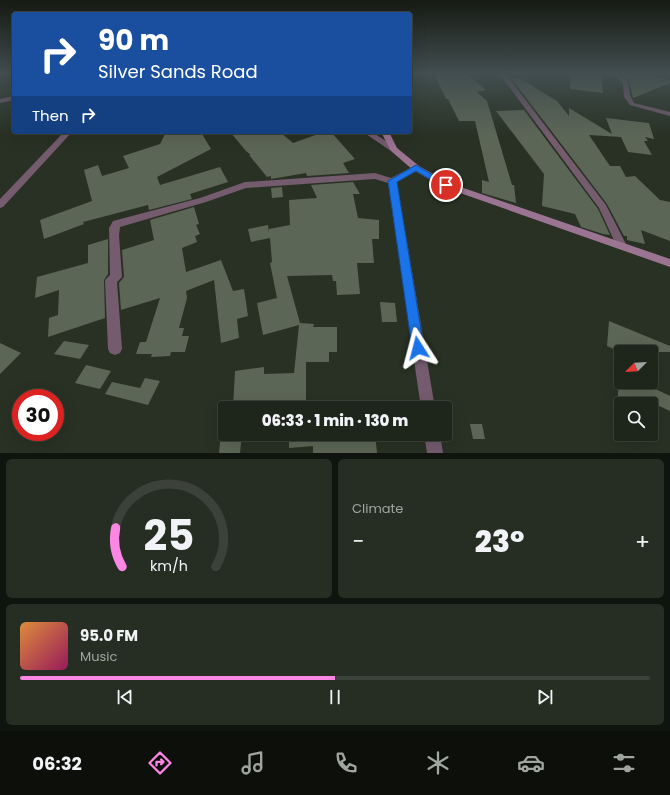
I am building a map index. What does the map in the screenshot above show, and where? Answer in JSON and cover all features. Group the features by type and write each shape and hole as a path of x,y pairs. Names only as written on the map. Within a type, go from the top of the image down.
{"street":[{"path":"518,94 603,207 622,246"},
{"path":"626,94 628,102 632,104 670,114"},
{"path":"0,101 12,98"},
{"path":"0,205 66,134"},
{"path":"370,134 394,149 416,168 446,185 670,263"},
{"path":"386,134 394,149"},
{"path":"115,349 111,280 116,277 114,228 117,224 203,200 244,185 375,176 392,181 416,168"},
{"path":"392,181 427,401"},
{"path":"433,441 435,453"}],"building":[{"path":"444,94 479,94 487,101 512,185 514,185 516,203 482,193 482,180 489,182 475,121 459,121 448,99 446,99"},
{"path":"523,94 546,94 557,101 569,116 569,108 612,134 606,118 649,123 654,139 645,137 648,141 644,141 652,155 628,152 621,137 589,135 610,166 620,166 626,177 635,176 660,200 670,202 670,241 641,230 645,244 627,240 627,236 624,236 607,204"},
{"path":"632,94 643,94 633,98"},
{"path":"524,110 598,209 610,235 581,227 575,214 542,206 544,174 496,111"},
{"path":"165,134 202,134 211,149 157,177 160,185 220,167 228,182 190,194 192,199 149,210 148,205 83,222 84,224 44,239 40,220 92,201 84,170 98,165 102,176 129,168 123,156 160,144"},
{"path":"232,134 282,134 293,143 318,134 333,134 355,159 343,163 349,173 307,176 306,173 271,179 271,176 267,177 249,155 251,155"},
{"path":"353,182 360,194 353,194 358,218 379,220 379,239 372,239 374,263 357,263 360,294 337,295 336,281 333,281 332,275 287,276 300,323 314,324 313,327 337,327 337,352 329,352 329,362 306,362 306,401 233,401 235,371 264,367 264,374 294,373 299,325 263,335 257,303 277,298 270,263 272,262 270,238 251,242 248,229 268,225 269,232 269,229 290,225 289,200 317,198 311,185"},
{"path":"282,187 283,197 272,198 271,188"},
{"path":"194,207 199,224 196,225 200,234 195,236 197,242 182,248 186,272 221,260 233,291 244,289 248,316 237,319 239,338 221,343 214,280 186,291 187,298 179,328 184,328 182,336 189,336 185,352 171,352 170,356 151,357 152,354 136,354 140,342 146,342 160,298 121,310 119,283 124,277 122,250 154,240 150,220"},
{"path":"108,239 108,274 104,280 105,318 48,337 49,318 58,315 59,290 35,298 37,277 88,263 88,245"},
{"path":"380,302 395,303 397,322 382,322"},
{"path":"609,321 670,346 670,352 658,352 658,345 614,345 614,349 607,346"},
{"path":"64,341 89,345 80,359 54,354"},
{"path":"0,343 21,353 0,374"},
{"path":"86,365 111,371 100,389 75,383"},
{"path":"145,378 160,381 148,405 105,394 112,382 140,388"},
{"path":"618,389 656,389 670,396 670,411 658,405 658,397 618,397"},
{"path":"470,424 482,424 485,439 473,439"},
{"path":"220,441 241,441 240,453 219,453"},
{"path":"289,441 376,441 377,453 313,453 313,446 289,448"}],"route":[{"path":"418,348 392,181 416,168 446,185"}]}
